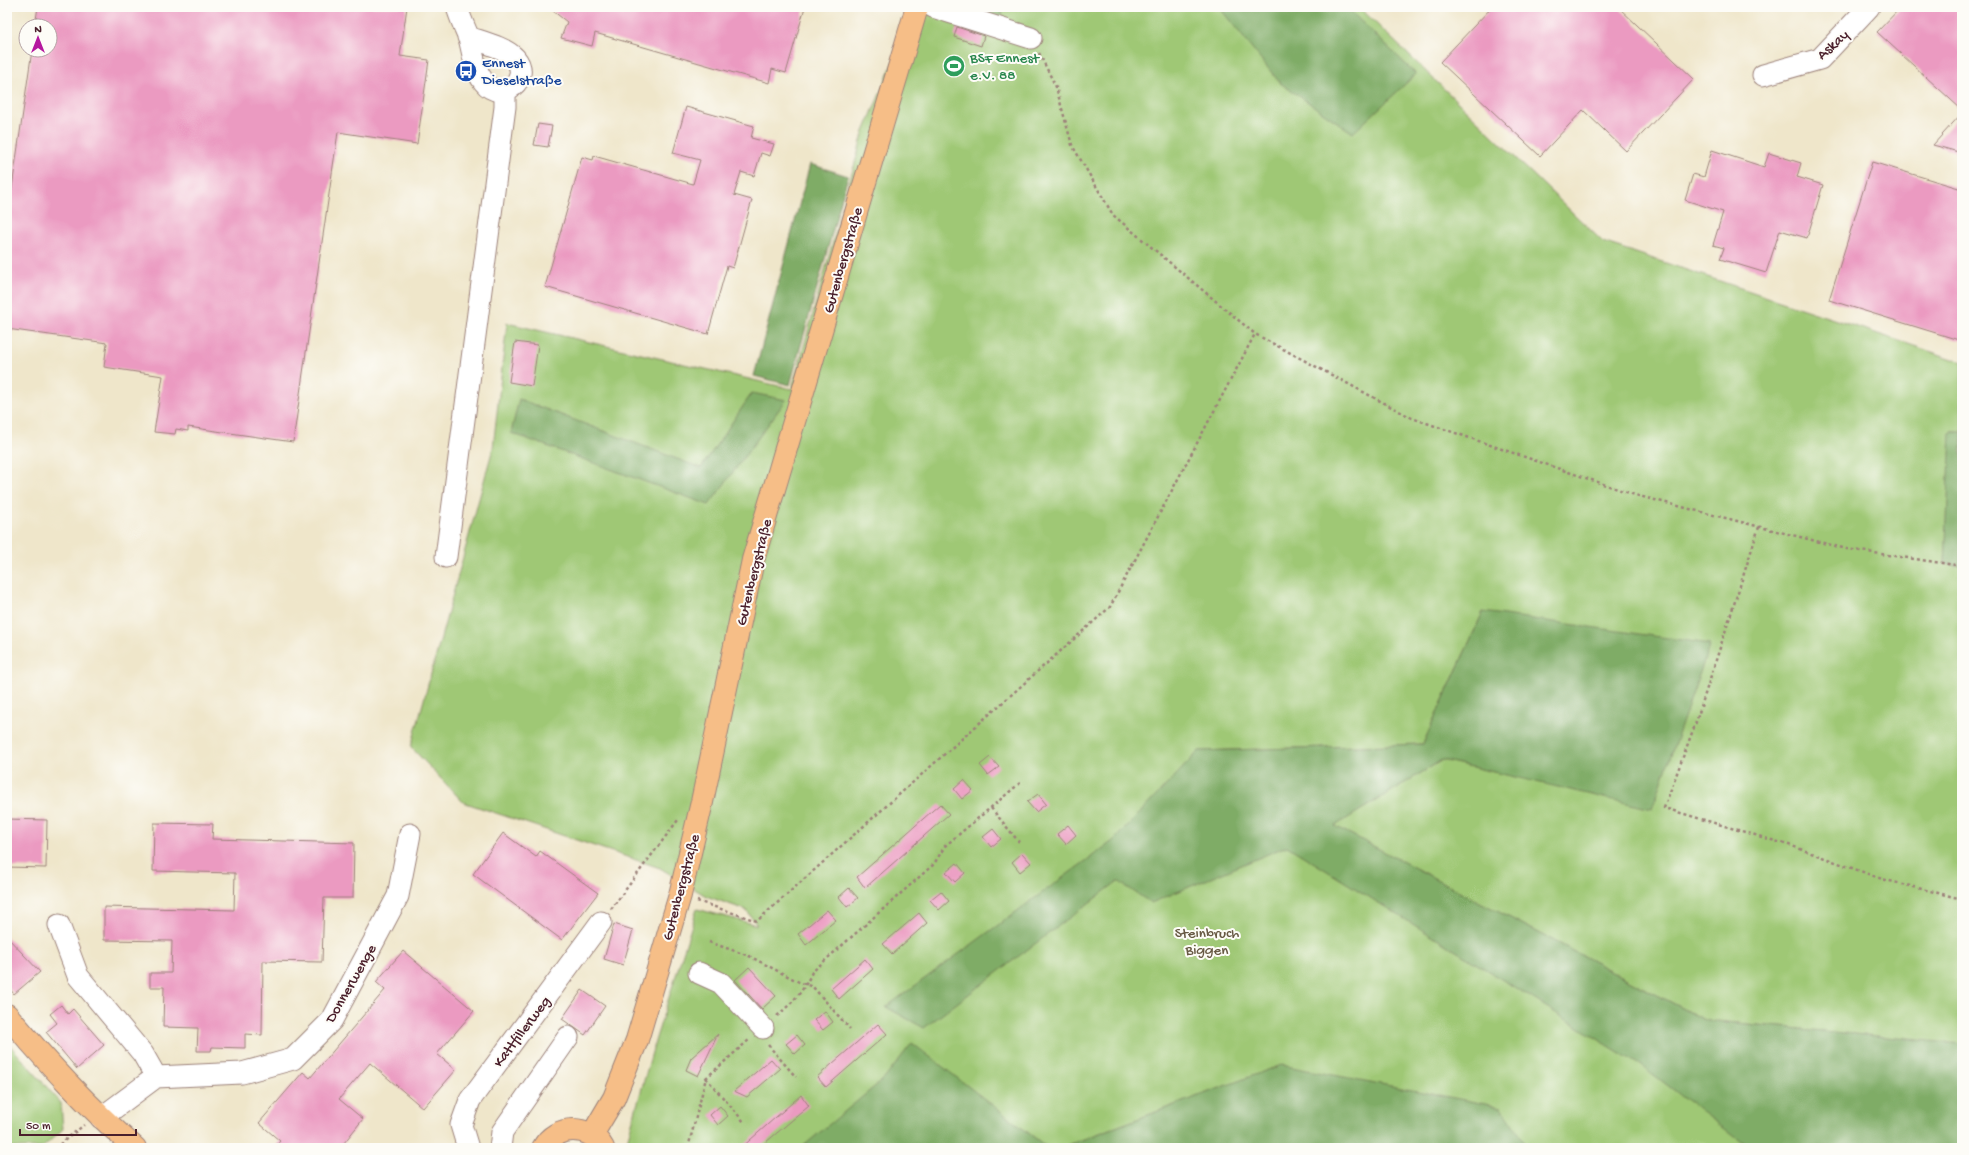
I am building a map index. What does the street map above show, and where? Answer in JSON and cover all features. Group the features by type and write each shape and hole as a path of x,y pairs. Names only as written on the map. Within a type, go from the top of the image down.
{"main road":[{"name":"Gutenbergstraße","path":"597,1141 637,1040 680,895 702,802 753,560 917,7"},
{"path":"7,1015 59,1076 94,1121 135,1148"},
{"path":"543,1148 553,1136 562,1131 577,1130 597,1141"}],"street":[{"path":"457,7 468,37 477,70 483,81 489,87 505,90 512,88 519,78 519,65 516,59 502,50 468,37"},
{"path":"933,7 1031,38"},
{"name":"Askay","path":"1763,75 1820,59 1869,7"},
{"path":"446,558 505,107 505,90"},
{"name":"Donnerwenge","path":"156,1076 242,1073 293,1059 332,1020 398,896 410,834"},
{"name":"Kattfillerweg","path":"468,1148 461,1125 470,1100 602,922"},
{"path":"59,925 78,976 143,1054 156,1076 94,1121"},
{"path":"699,973 721,984 760,1030"},
{"path":"500,1148 502,1132 568,1037"}],"path":[{"path":"1031,38 1056,87 1072,145 1113,215 1255,334 1412,418 1635,495 1847,549 1962,566"},
{"path":"680,895 757,921 1110,607 1255,334"},
{"path":"1758,527 1703,701 1664,808 1792,846 1882,878 1962,898"},
{"path":"688,1148 706,1078 796,999 807,984 812,972 934,864 945,846 1020,783"},
{"path":"602,922 687,808 702,802"},
{"path":"991,808 1018,842"},
{"path":"709,942 749,956 799,982 813,987 850,1029"},
{"path":"760,1030 796,1077"},
{"path":"706,1078 745,1123"},
{"path":"55,1148 94,1121"}],"green space":[{"name":"Steinbruch Biggen","path":"916,7 1359,7 1603,242 1962,362 1962,432 1952,432 1945,564 1962,566 1962,1148 1476,1148 1221,1088 1060,1148 1048,1148 1023,1129 989,1148 625,1148 656,1038 697,909 757,925 746,910 706,896 660,868 463,802 411,747 493,448 507,323 792,389 863,134","holes":["1483,612 1652,808 1442,760 1334,826 1705,1020 1895,1038 1733,1059 1200,751 1423,744"]},
{"path":"956,7 1004,7 1000,22"},
{"path":"1219,7 1346,7 1416,74 1353,133 1280,83"},
{"path":"810,164 848,176 790,385 754,376"},
{"path":"752,393 786,400 709,505 511,433 519,399 701,468"},
{"path":"1951,432 1962,432 1962,566 1945,564"},
{"path":"1483,612 1710,644 1652,809 1442,760 1335,826 1705,1020 1962,1044 1962,1148 1750,1148 1646,1069 1287,846 1151,903 1118,881 924,1028 886,1007 1113,841 1199,751 1423,744"},
{"path":"7,1042 61,1103 63,1129 42,1148 7,1148"},
{"path":"912,1043 1048,1148 801,1148 885,1078"},
{"path":"1281,1065 1501,1107 1529,1148 1060,1148"}],"building":[{"path":"38,7 407,7 400,56 429,60 417,144 338,132 293,442 188,427 188,431 176,429 175,434 154,432 163,376 104,367 107,343 7,329 7,222 31,58 58,58 58,18 36,18"},
{"path":"548,7 805,7 786,73 772,69 769,83 595,33 592,46 561,38 567,22"},
{"path":"1492,7 1618,7 1694,79 1626,151 1583,110 1540,156 1440,62"},
{"path":"1901,7 1962,7 1962,110 1877,32"},
{"path":"957,27 984,36 981,46 954,37"},
{"path":"686,107 754,126 751,138 774,144 770,156 761,153 754,176 741,172 734,195 752,200 733,268 727,266 708,334 545,287 582,157 593,160 594,156 693,184 700,160 673,153"},
{"path":"1962,113 1962,153 1933,145"},
{"path":"538,124 552,126 548,147 534,145"},
{"path":"1712,150 1764,167 1769,153 1801,163 1797,177 1823,185 1807,238 1780,230 1766,273 1720,259 1724,248 1713,245 1723,212 1685,200 1693,174 1704,177"},
{"path":"1872,162 1962,189 1962,341 1829,300"},
{"path":"515,342 538,345 532,386 509,382"},
{"path":"990,757 999,767 988,775 980,765"},
{"path":"964,780 973,790 962,799 954,789"},
{"path":"1038,794 1046,804 1036,812 1027,802"},
{"path":"940,804 949,814 865,888 857,877"},
{"path":"7,819 47,820 46,868 7,867"},
{"path":"154,823 213,824 212,839 354,843 353,898 324,898 322,962 263,961 262,1035 245,1034 245,1048 212,1047 211,1051 197,1051 198,1028 163,1027 164,987 150,987 150,973 171,973 172,941 104,940 104,907 234,910 235,873 153,871"},
{"path":"1068,825 1076,835 1066,844 1057,834"},
{"path":"993,829 1001,839 991,847 983,837"},
{"path":"503,833 536,857 540,851 598,893 562,940 473,874"},
{"path":"1022,853 1031,863 1020,872 1012,862"},
{"path":"957,863 965,873 955,882 946,872"},
{"path":"849,888 858,898 847,907 839,897"},
{"path":"941,891 949,901 939,910 930,900"},
{"path":"827,910 836,920 806,945 798,934"},
{"path":"919,913 927,923 892,954 883,944"},
{"path":"614,924 633,930 623,965 604,959"},
{"path":"7,937 40,972 14,994 7,986"},
{"path":"403,951 474,1011 437,1054 456,1070 423,1108 370,1063 339,1099 363,1119 340,1148 274,1148 280,1141 259,1123 303,1072 310,1078 385,990 376,982"},
{"path":"865,959 873,969 839,999 831,989"},
{"path":"749,967 776,996 762,1009 735,980"},
{"path":"582,990 605,1006 585,1035 562,1019"},
{"path":"61,1005 68,1014 73,1009 104,1045 77,1069 46,1032 57,1023 50,1014"},
{"path":"825,1011 833,1022 823,1030 814,1020"},
{"path":"878,1024 887,1034 826,1087 817,1077"},
{"path":"718,1034 698,1076 686,1070 691,1058"},
{"path":"797,1035 805,1045 795,1054 786,1044"},
{"path":"771,1059 780,1069 747,1097 734,1091"},
{"path":"801,1095 809,1106 759,1148 741,1148"},
{"path":"720,1106 728,1116 718,1125 710,1115"}],"place":[{"name":"BSF Ennest e.V. 88","path":"954,66"},
{"name":"Ennest Dieselstraße","path":"466,71"}]}
